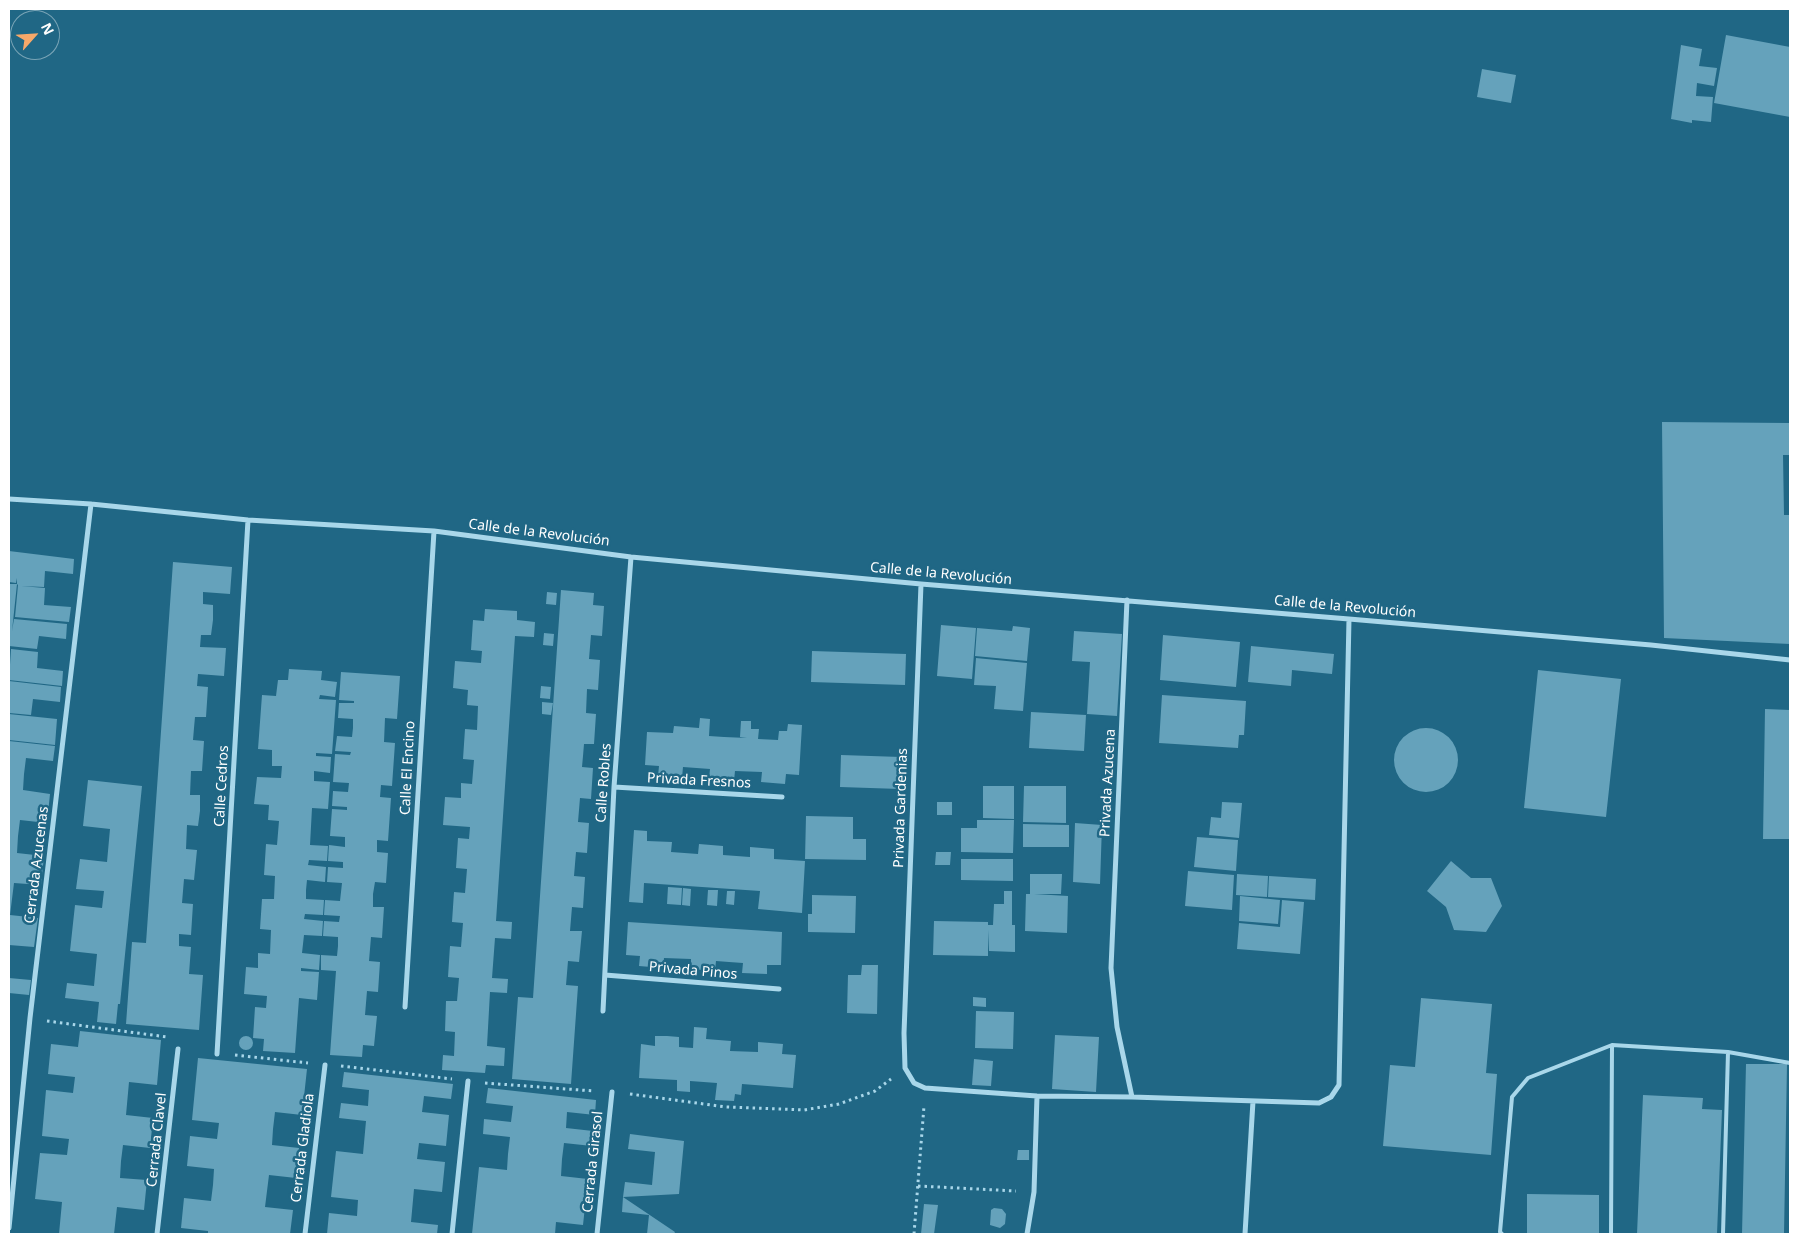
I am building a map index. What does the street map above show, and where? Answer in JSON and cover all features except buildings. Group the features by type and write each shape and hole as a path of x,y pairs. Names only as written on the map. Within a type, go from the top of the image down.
{"street":[{"name":"Calle de la Revolución","path":"9,499 91,504 248,520 434,531 631,557 921,584 1651,645 1790,660"},
{"name":"Cerrada Azucenas","path":"9,1228 30,1018 91,504"},
{"name":"Calle Cedros","path":"217,1054 248,520"},
{"name":"Calle El Encino","path":"405,1007 434,531"},
{"name":"Calle Robles","path":"603,1011 614,787 631,557"},
{"name":"Privada Gardenias","path":"905,1068 904,1032 921,584"},
{"name":"Privada Azucena","path":"1127,600 1111,968 1117,1027 1132,1097"},
{"path":"905,1068 914,1083 925,1088 1036,1096 1319,1103 1331,1097 1340,1085 1349,619"},
{"name":"Privada Fresnos","path":"614,787 782,797"},
{"name":"Privada Pinos","path":"605,976 779,989"},
{"name":"Cerrada Clavel","path":"157,1234 178,1049"},
{"name":"Cerrada Gladiola","path":"304,1234 324,1065"},
{"path":"452,1234 468,1081"},
{"name":"Cerrada Girasol","path":"597,1234 612,1092"},
{"path":"1027,1234 1034,1192 1036,1096"},
{"path":"1245,1234 1253,1101"}],"lane":[{"path":"1611,1234 1612,1045"},
{"path":"1502,1234 1500,1232 1512,1097 1528,1078 1612,1045 1728,1052 1790,1063"},
{"path":"1723,1234 1728,1052"}],"path":[{"path":"612,1092 726,1107 804,1110 839,1104 875,1091 905,1068"},
{"path":"914,1234 925,1088"},
{"path":"918,1186 1034,1192"}]}
